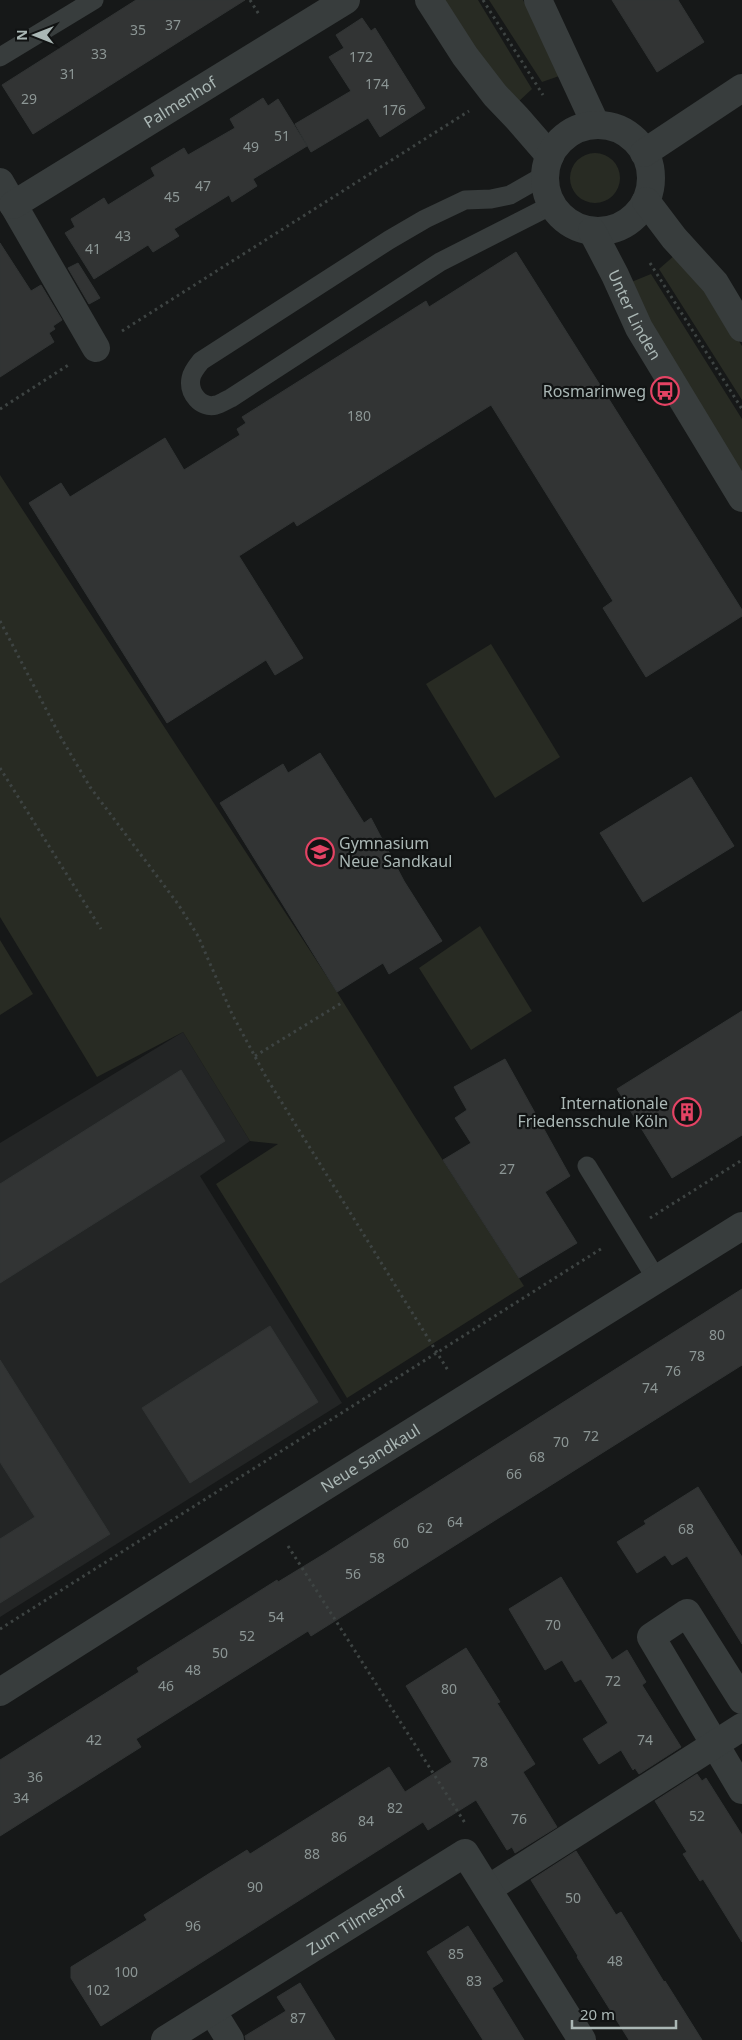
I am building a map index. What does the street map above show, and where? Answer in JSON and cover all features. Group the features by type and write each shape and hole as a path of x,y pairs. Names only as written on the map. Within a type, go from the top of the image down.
{"street":[{"name":"Palmenhof","path":"96,348 7,194 269,49 346,0"},
{"path":"429,0 465,56 495,95 517,118 547,165"},
{"path":"538,0 596,125"},
{"path":"644,153 742,88"},
{"path":"596,125 611,127 624,132 636,141 644,153 650,168 650,185 646,201 637,215 624,224 608,230 592,231 576,227 563,218 552,206 546,190 547,165 557,144 568,134 582,127 596,125"},
{"path":"646,201 674,238 715,283 742,328"},
{"name":"Unter Linden","path":"592,231 615,275 639,328 742,498"},
{"name":"Neue Sandkaul","path":"0,1692 465,1398 742,1226"},
{"path":"742,1700 687,1613 651,1637 742,1790"},
{"path":"488,1889 742,1727"},
{"path":"464,1853 582,2040"},
{"name":"Zum Tilmeshof","path":"166,2040 464,1853"},
{"path":"212,2011 230,2040"}],"lane":[{"path":"0,57 94,0"},
{"path":"547,165 510,195 491,199 465,200 425,219 388,240 201,361 191,378 191,390 198,401 205,405 216,405 231,398 440,262 552,206"},
{"path":"587,1166 657,1280"}],"path":[{"path":"483,0 544,95"},
{"path":"0,409 495,95"},
{"path":"615,275 650,263 674,238"},
{"path":"650,263 742,409"},
{"path":"0,622 60,736 90,787 178,904 198,936 232,1014 271,1085 465,1398"},
{"path":"0,768 101,929"},
{"path":"255,1056 343,1002"},
{"path":"0,1629 742,1160"},
{"path":"271,1520 466,1823 464,1853"}],"shaded area":[{"path":"442,0 478,0 532,89 517,103 499,86"},
{"path":"489,0 523,0 562,75 542,82"},
{"path":"590,153 600,153 613,160 620,173 620,183 613,196 600,203 590,203 581,199 574,192 570,183 570,173 574,164 581,157"},
{"path":"675,255 713,300 742,346 742,400 659,269"},
{"path":"651,274 742,419 742,477 648,328 629,283"},
{"path":"0,475 337,992 524,1286 347,1398 216,1184 278,1144 250,1141 183,1032 97,1077 0,917"},
{"path":"491,644 560,757 495,798 426,684"},
{"path":"480,926 532,1011 471,1050 419,968"},
{"path":"0,940 33,994 0,1015"},
{"path":"183,1032 250,1141 200,1176 342,1403 0,1617 0,1143"}],"building":[{"path":"136,0 245,0 33,134 2,85"},
{"path":"612,0 678,0 704,42 657,72"},
{"path":"362,18 371,31 375,28 425,108 380,137 368,118 311,152 295,124 351,91 329,57 344,48 336,35"},
{"path":"263,98 268,106 278,99 307,146 253,179 257,186 232,202 229,195 174,229 179,236 153,252 148,245 94,279 65,233 75,227 71,219 104,198 108,205 155,176 151,168 184,148 188,155 235,128 230,119"},
{"path":"0,243 31,291 41,285 62,320 53,326 55,329 49,333 54,342 0,377"},
{"path":"516,252 742,610 742,616 646,677 603,608 613,601 491,405 297,526 294,521 239,556 303,658 275,675 266,660 167,723 29,503 61,483 70,497 165,438 184,470 240,435 237,429 246,423 242,417 426,301 429,307"},
{"path":"78,263 100,298 89,304 68,268"},
{"name":"Gymnasium Neue Sandkaul","path":"320,753 364,823 371,818 404,881 442,941 389,974 383,963 337,992 220,803 283,764 288,773"},
{"path":"691,777 734,846 643,902 600,833"},
{"name":"Internationale Friedensschule Köln","path":"742,1011 742,1135 672,1178 617,1089"},
{"path":"505,1059 570,1176 545,1192 577,1243 519,1278 443,1160 471,1143 455,1118 467,1110 454,1087"},
{"path":"181,1070 225,1141 0,1283 0,1184"},
{"path":"742,1289 742,1365 311,1636 308,1631 136,1739 141,1747 0,1836 0,1760 139,1672 137,1668 277,1580 278,1582 324,1554"},
{"path":"270,1326 318,1402 190,1483 142,1408"},
{"path":"0,1360 110,1534 0,1603 0,1539 35,1517 0,1462"},
{"path":"698,1487 742,1557 742,1644 687,1556 672,1565 665,1555 637,1573 617,1542 646,1524 644,1521"},
{"path":"561,1577 612,1660 627,1650 646,1682 642,1685 681,1747 639,1774 635,1768 633,1770 621,1750 599,1764 583,1739 608,1723 581,1679 575,1682 562,1660 545,1670 509,1609"},
{"path":"466,1648 500,1702 497,1703 535,1764 523,1772 557,1827 515,1853 512,1847 507,1850 476,1800 428,1830 423,1822 101,2026 71,1978 71,1967 147,1920 144,1915 210,1873 247,1850 250,1854 389,1767 405,1792 452,1762 406,1686"},
{"path":"697,1774 702,1781 706,1778 742,1835 742,1942 703,1879 700,1881 683,1854 687,1852 655,1801"},
{"path":"576,1851 616,1915 621,1912 702,2040 629,2040 531,1880"},
{"path":"468,1926 503,1981 492,1988 524,2040 483,2040 427,1952"},
{"path":"300,1983 335,2040 246,2040 245,2036 286,2011 277,1997"}],"place":[{"name":"Rosmarinweg","path":"665,391"},
{"name":"Gymnasium Neue Sandkaul","path":"320,852"},
{"name":"Internationale Friedensschule Köln","path":"687,1112"}]}
